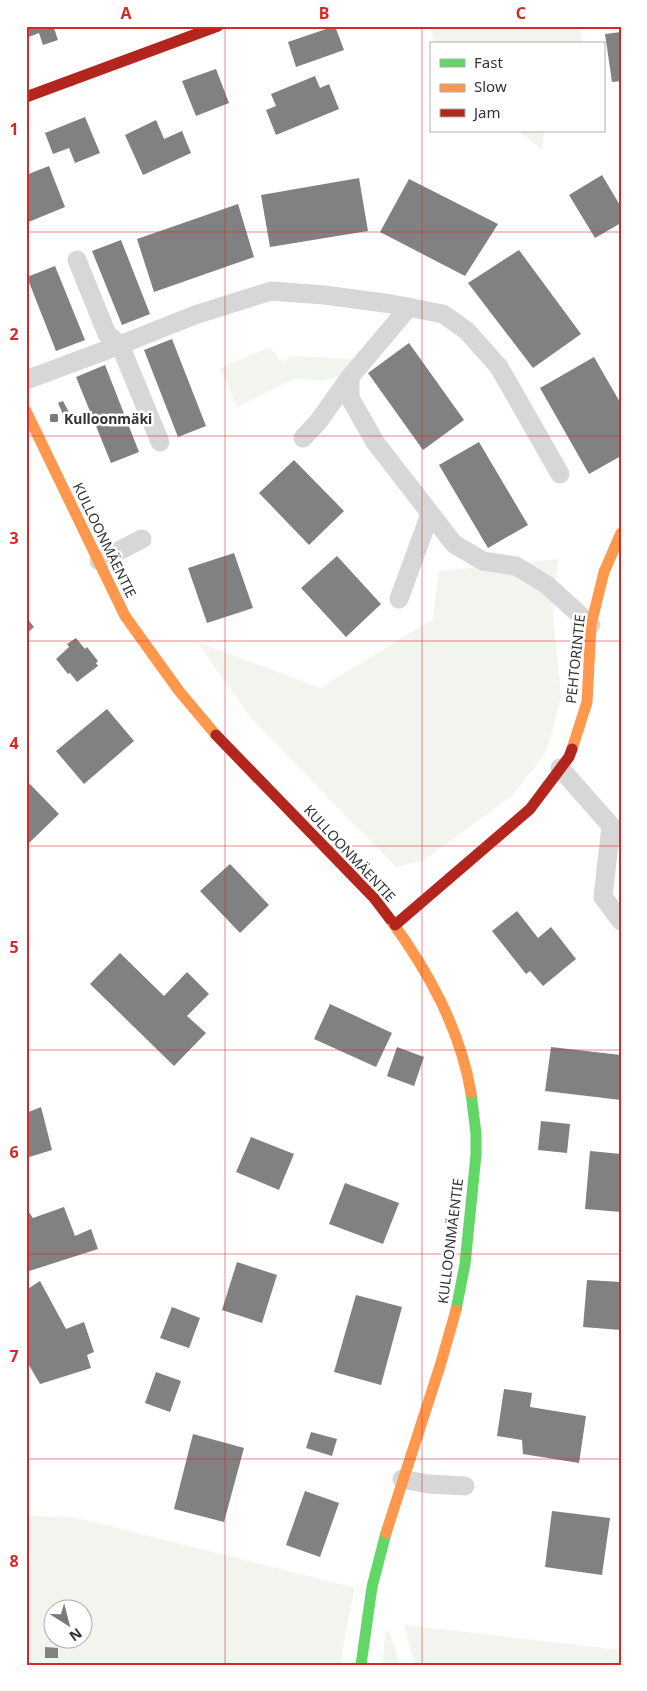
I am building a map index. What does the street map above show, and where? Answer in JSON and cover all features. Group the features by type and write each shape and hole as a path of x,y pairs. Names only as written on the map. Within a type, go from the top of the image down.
{"street":[{"path":"26,97 218,26"},
{"name":"KULLOONMÄENTIE","path":"26,411 125,616 179,691 214,733 374,898 395,925 430,978 455,1032 470,1087 476,1148 459,1299 444,1356 402,1479 378,1561 369,1602 361,1665"},
{"name":"PEHTORINTIE","path":"395,925 530,809 570,757 587,702 591,625 604,572 621,533"}],"lane":[{"path":"78,260 107,334 120,345 160,442"},
{"path":"26,380 195,315 270,291 324,295 392,304 443,314 467,331 498,367 560,474"},
{"path":"303,438 318,422 350,377 408,307"},
{"path":"350,377 350,398 375,442 454,544 483,561 516,566 547,585 591,625"},
{"path":"399,599 430,514"},
{"path":"99,562 142,538"},
{"path":"560,768 616,831 603,897 621,921"},
{"path":"402,1479 428,1484 465,1486"}],"shaded area":[{"path":"429,26 579,26 583,42 434,42"},
{"path":"520,132 544,132 542,150"},
{"path":"270,347 279,359 284,361 291,356 352,359 345,374 321,381 295,378 237,407 220,368"},
{"path":"558,559 553,615 561,697 547,751 512,796 424,860 396,867 251,718 197,642 320,688 433,619 439,571"},
{"path":"26,1516 74,1517 355,1588 341,1665 26,1665"},
{"path":"404,1625 621,1650 621,1665 415,1665"},
{"path":"386,1629 390,1634 400,1665 382,1665"}],"building":[{"path":"26,26 59,26 54,28 58,40 43,45 39,33 26,38"},
{"path":"335,26 344,50 296,67 288,42"},
{"path":"621,32 621,81 612,82 605,34"},
{"path":"216,69 229,103 196,116 182,81"},
{"path":"315,76 320,88 329,84 339,109 276,135 266,110 276,106 271,94"},
{"path":"85,117 100,153 75,163 69,148 53,154 45,133"},
{"path":"156,120 164,139 182,131 191,153 143,175 125,135"},
{"path":"49,166 65,207 26,223 26,175"},
{"path":"602,175 621,207 621,223 595,238 569,195"},
{"path":"359,178 368,231 270,247 261,195"},
{"path":"409,179 498,224 465,276 380,232"},
{"path":"238,204 254,257 154,292 137,239"},
{"path":"121,240 150,314 122,325 92,251"},
{"path":"519,250 581,334 533,368 468,283"},
{"path":"55,266 85,340 56,351 27,277"},
{"path":"172,339 206,426 178,437 144,350"},
{"path":"409,343 464,420 423,450 368,373"},
{"path":"594,357 621,404 621,456 589,474 540,388"},
{"path":"105,365 139,452 111,463 76,377"},
{"path":"63,401 72,418 66,421 58,403"},
{"path":"479,442 528,525 488,548 439,465"},
{"path":"294,460 344,511 309,545 259,493"},
{"path":"234,553 253,608 207,623 188,568"},
{"path":"337,556 381,604 346,637 301,588"},
{"path":"26,617 34,627 26,634"},
{"path":"76,638 85,649 87,647 98,661 96,663 98,666 77,682 56,659 69,647 67,644"},
{"path":"107,709 134,741 84,784 56,751"},
{"path":"26,780 59,814 29,843 26,840"},
{"path":"230,864 269,905 240,933 200,891"},
{"path":"517,911 538,938 551,927 576,959 543,986 530,971 526,974 492,931"},
{"path":"120,953 164,996 187,972 209,994 187,1016 206,1033 174,1066 90,984"},
{"path":"330,1004 392,1033 376,1067 314,1039"},
{"path":"397,1047 424,1057 414,1086 387,1076"},
{"path":"551,1047 621,1055 621,1100 545,1091"},
{"path":"41,1107 52,1150 26,1158 26,1113"},
{"path":"541,1121 570,1124 567,1153 538,1150"},
{"path":"251,1137 294,1154 279,1190 236,1172"},
{"path":"590,1151 621,1154 621,1212 585,1209"},
{"path":"345,1183 399,1203 383,1244 329,1224"},
{"path":"64,1207 75,1236 91,1229 98,1249 26,1272 26,1208 33,1218"},
{"path":"237,1262 277,1275 262,1323 222,1310"},
{"path":"587,1280 621,1282 621,1330 583,1327"},
{"path":"40,1281 66,1329 84,1322 94,1352 87,1355 91,1368 40,1384 26,1360 26,1290"},
{"path":"356,1295 402,1307 381,1385 334,1372"},
{"path":"172,1307 200,1318 189,1348 160,1338"},
{"path":"156,1372 181,1381 170,1412 145,1403"},
{"path":"504,1389 532,1393 530,1407 586,1416 579,1463 523,1454 522,1440 497,1436"},
{"path":"311,1432 337,1439 332,1456 306,1448"},
{"path":"193,1434 244,1448 224,1522 174,1509"},
{"path":"305,1491 339,1503 320,1557 286,1545"},
{"path":"552,1511 610,1518 602,1575 545,1567"},
{"path":"45,1648 58,1648 58,1658 45,1658"}],"traffic: fast":[{"path":"456,1310 465,1264 476,1155 476,1134 471,1093"},
{"path":"361,1665 372,1587 386,1533"}],"traffic: slow":[{"path":"26,411 125,616 179,691 216,735"},
{"path":"572,749 587,702 591,625 604,572 621,533"},
{"path":"390,919 417,959 441,1001 459,1046 471,1093"},
{"path":"386,1533 440,1366 456,1310"}],"traffic: jam":[{"path":"26,97 218,26"},
{"path":"216,735 374,898 390,919"},
{"path":"395,925 530,809 569,757 572,749"}],"place":[{"name":"Kulloonmäki","path":"54,418"}]}
